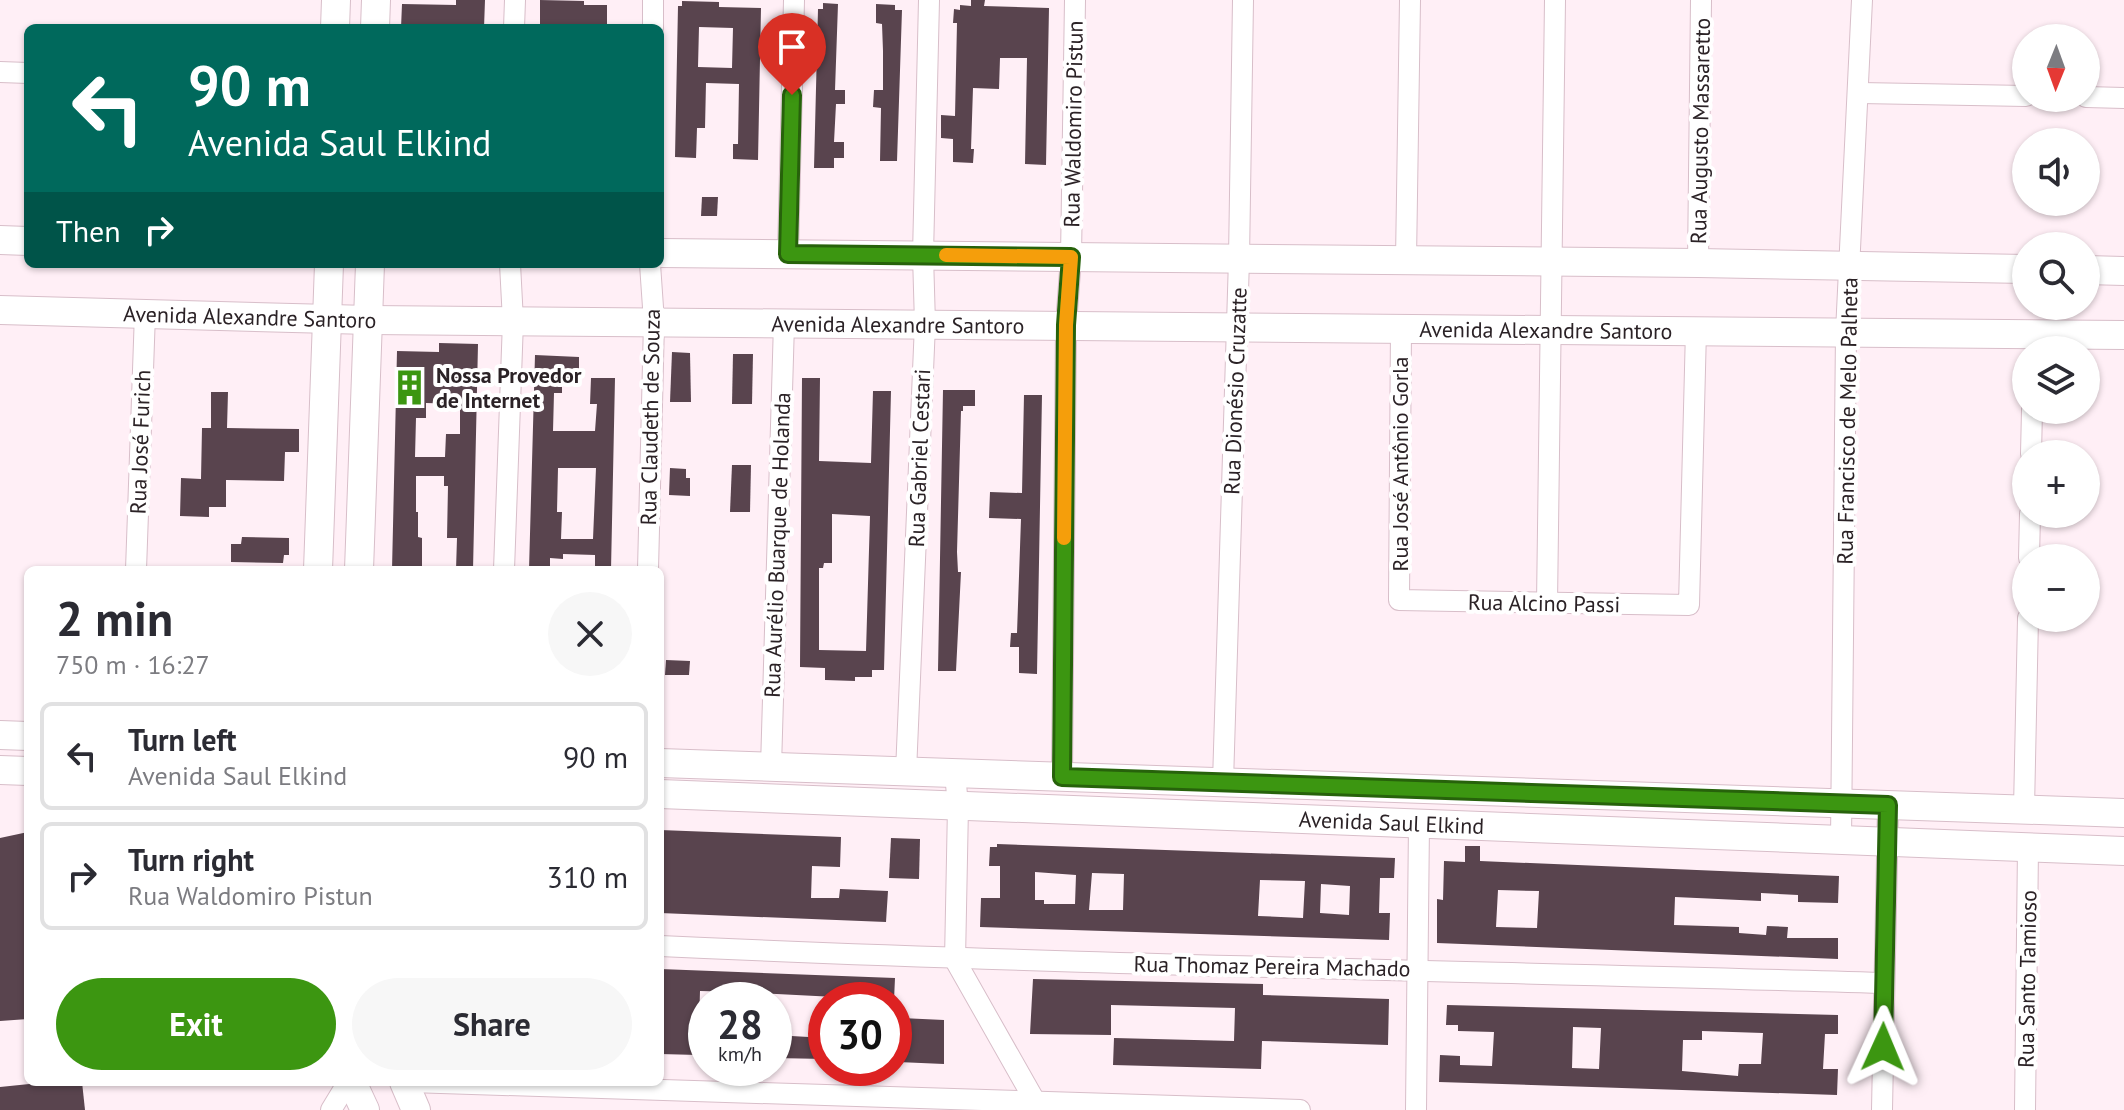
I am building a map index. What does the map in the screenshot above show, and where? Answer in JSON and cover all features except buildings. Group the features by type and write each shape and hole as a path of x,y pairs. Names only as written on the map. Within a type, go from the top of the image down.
{"main road":[{"path":"335,24 336,0"},
{"path":"375,24 376,0"},
{"path":"0,240 24,241"},
{"path":"664,253 2012,269"},
{"path":"318,566 329,268"},
{"path":"359,566 370,268"},
{"path":"2100,270 2124,271"},
{"name":"Avenida Alexandre Santoro","path":"0,310 369,320 1846,332 2012,341"},
{"name":"Avenida Alexandre Santoro","path":"2100,337 2124,335"},
{"path":"0,735 24,736"},
{"name":"Avenida Saul Elkind","path":"664,763 2124,813"},
{"path":"0,770 24,771"},
{"path":"1279,819 1283,784"},
{"name":"Avenida Saul Elkind","path":"664,794 2124,851"},
{"path":"352,1086 365,1110"},
{"path":"406,1086 416,1110"}],"street":[{"path":"514,24 515,0"},
{"path":"653,0 653,24"},
{"path":"788,254 794,0"},
{"name":"Rua Gabriel Cestari","path":"906,772 925,324 923,255 929,0"},
{"name":"Rua Waldomiro Pistun","path":"1062,777 1066,325 1071,257 1075,0"},
{"name":"Rua Dionésio Cruzatte","path":"1223,782 1239,259 1243,0"},
{"path":"1406,260 1410,0"},
{"path":"1547,604 1555,0"},
{"name":"Rua Augusto Massaretto","path":"1698,263 1701,0"},
{"name":"Rua Francisco de Melo Palheta","path":"1841,841 1846,332 1860,93 1862,0"},
{"path":"0,72 24,73"},
{"path":"1860,93 2012,96"},
{"path":"2100,97 2124,98"},
{"path":"504,566 513,321 510,268"},
{"name":"Rua Claudeth de Souza","path":"648,566 654,322 650,268"},
{"name":"Rua José Furich","path":"136,566 145,313"},
{"name":"Rua Aurélio Buarque de Holanda","path":"771,767 784,323"},
{"name":"Rua José Antônio Gorla","path":"1399,600 1401,328"},
{"name":"Rua Alcino Passi","path":"1399,600 1689,605 1696,330"},
{"path":"2024,809 2028,632"},
{"path":"955,773 958,806 955,960 1037,1106"},
{"path":"1882,1110 1888,805"},
{"path":"1416,1110 1419,823"},
{"name":"Rua Santo Tamioso","path":"2025,1110 2028,847"},
{"name":"Rua Thomaz Pereira Machado","path":"664,946 955,960 1418,969 1884,983"},
{"path":"331,1110 347,1086"},
{"path":"514,1086 1037,1106 1300,1110"}],"slow traffic":[{"path":"946,255 1071,257 1066,325 1064,538"}],"place":[{"name":"Nossa Provedor de Internet","path":"410,388"}],"route":[{"path":"792,95 788,254 1071,257 1066,325 1062,777 1888,805 1883,1047"}]}
